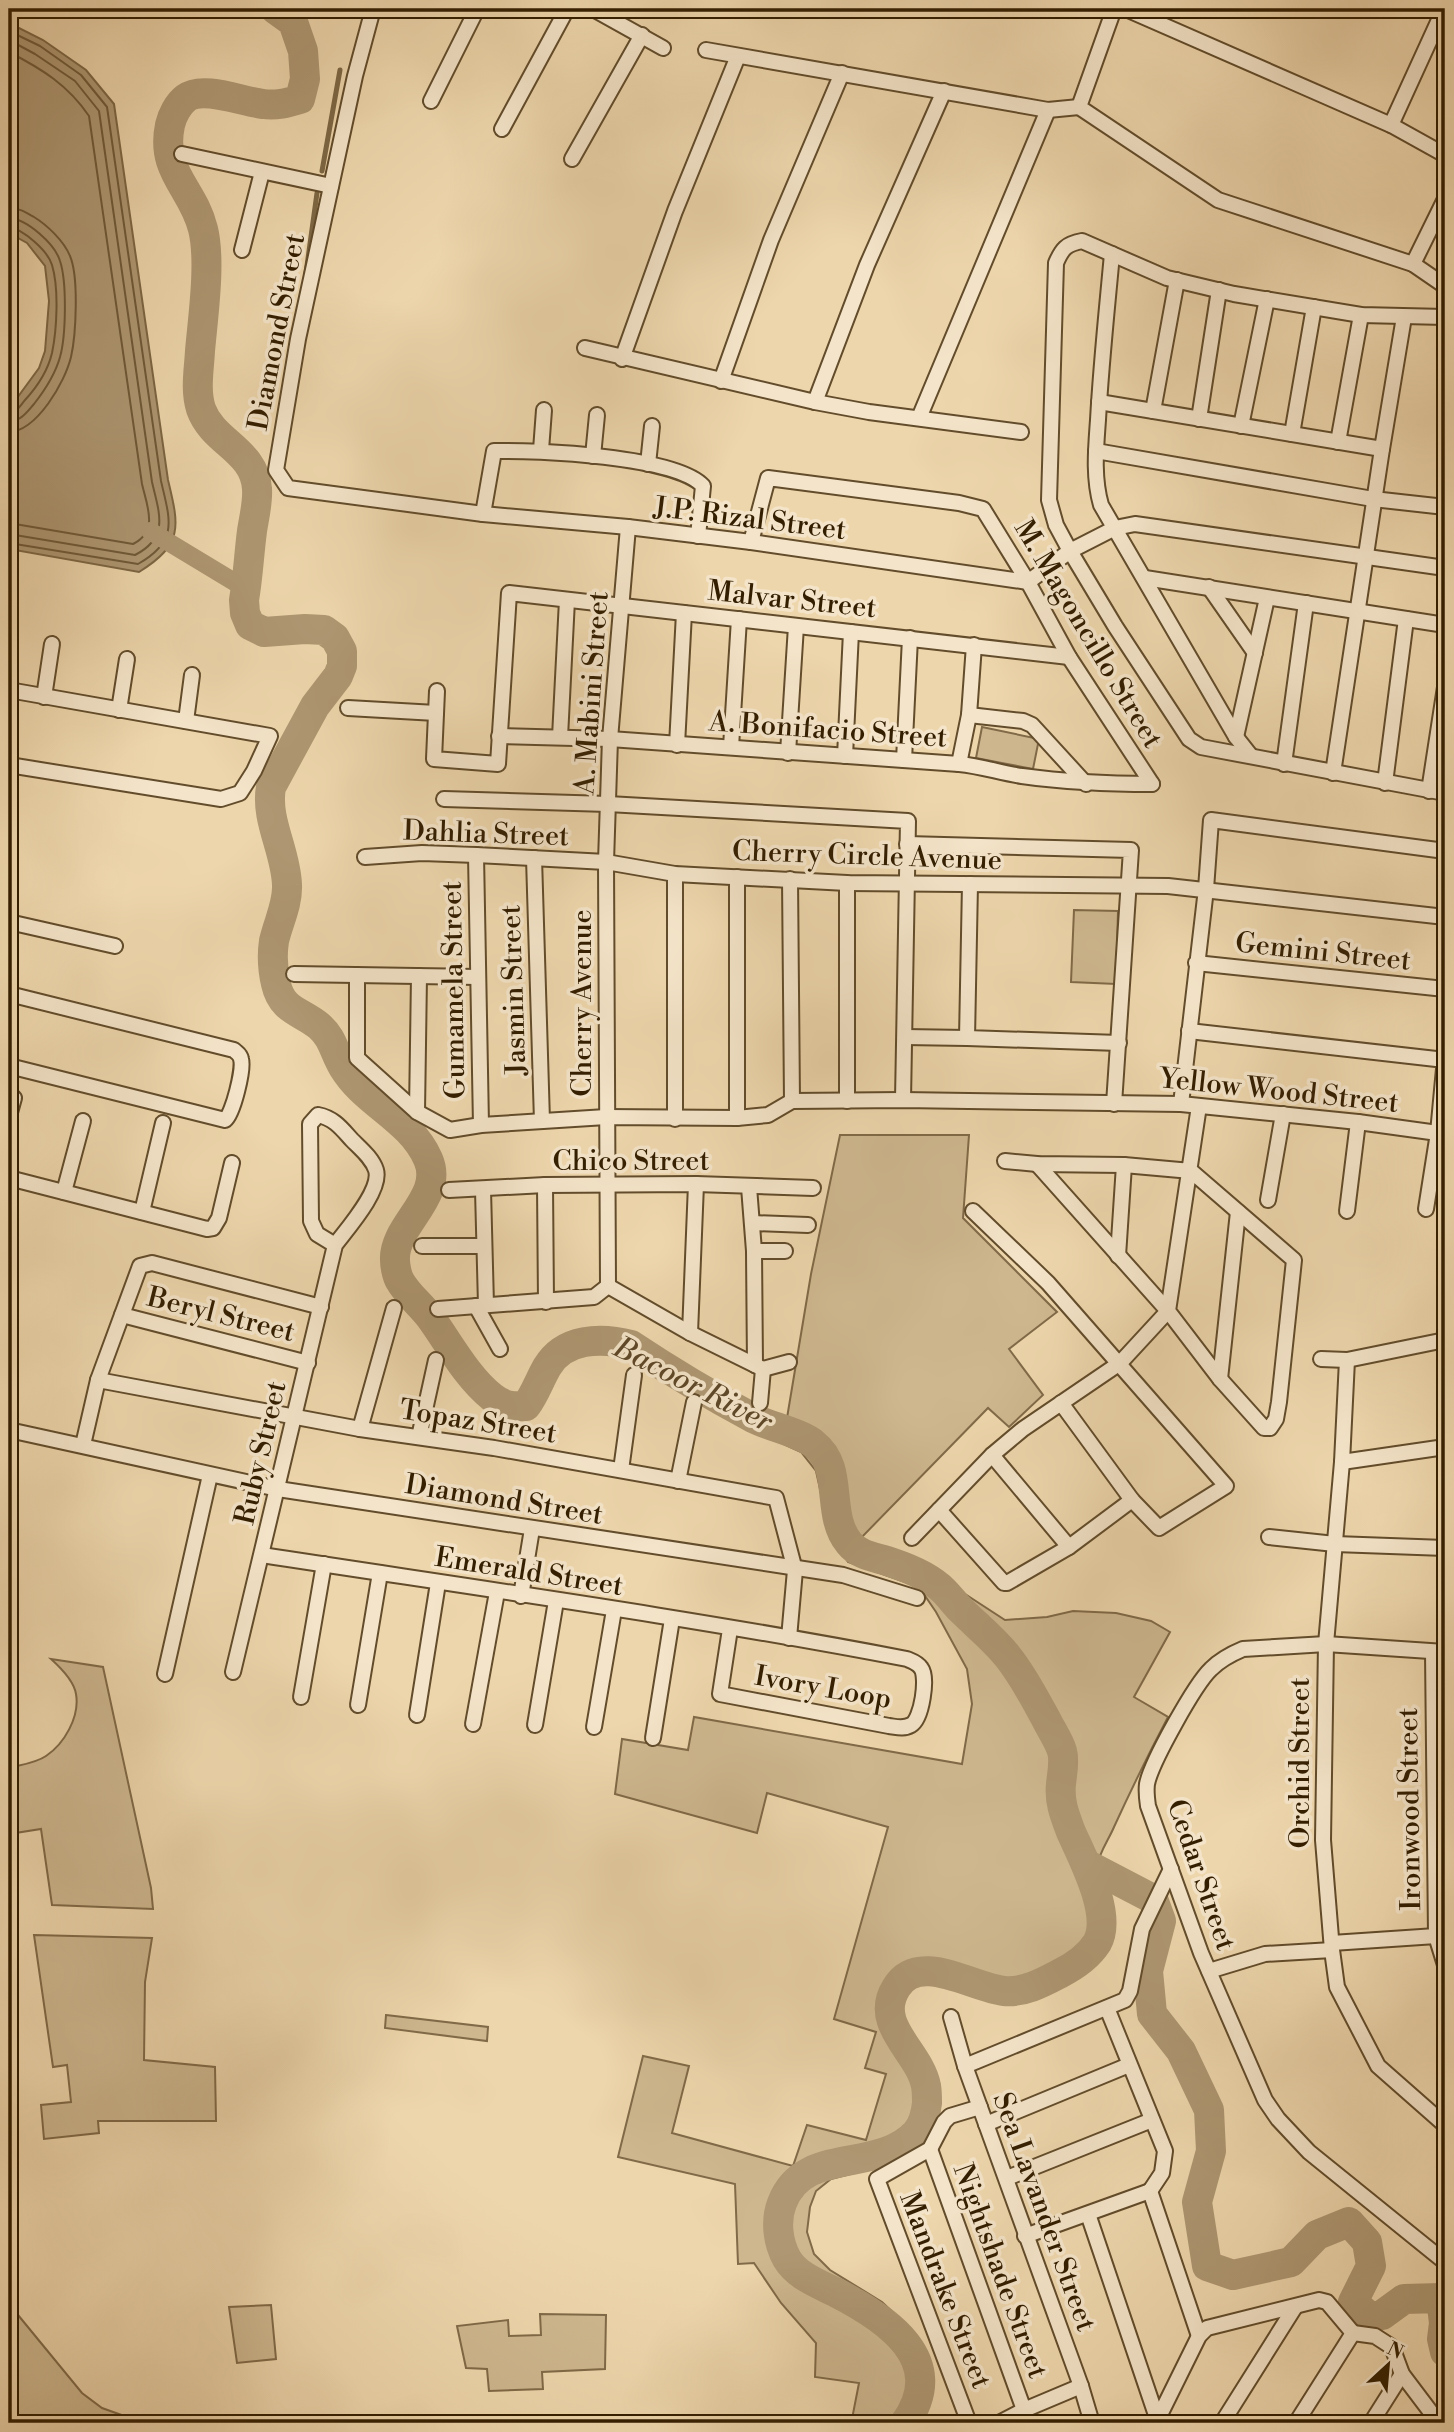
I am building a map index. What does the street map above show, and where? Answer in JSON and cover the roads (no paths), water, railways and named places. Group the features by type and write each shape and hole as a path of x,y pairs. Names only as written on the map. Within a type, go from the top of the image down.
{"street":[{"name":"Diamond Street","path":"373,9 360,52 298,339 276,470 288,488 464,511"},
{"path":"431,102 477,9"},
{"path":"502,130 566,9"},
{"path":"593,9 663,48"},
{"path":"1079,107 1114,9"},
{"path":"1126,9 1391,125 1445,155"},
{"path":"1391,125 1444,9"},
{"path":"572,159 642,35"},
{"path":"706,50 1048,110 1079,107 1218,200 1413,264 1445,286"},
{"path":"622,359 675,211 738,56"},
{"path":"721,381 771,240 842,73"},
{"path":"815,402 867,265 944,91"},
{"path":"919,418 1048,110"},
{"path":"182,154 331,186"},
{"path":"243,250 261,172"},
{"path":"1413,264 1445,198"},
{"path":"1445,317 1361,315 1219,290 1177,280 1082,241 1069,243 1056,263 1049,500 1056,525 1115,626 1189,738 1201,747 1445,793"},
{"path":"1112,254 1096,451 1097,490 1101,505 1236,737 1251,756"},
{"path":"1153,411 1177,280"},
{"path":"1199,419 1219,290"},
{"path":"1241,426 1267,299"},
{"path":"1292,434 1314,307"},
{"path":"1338,442 1361,315"},
{"path":"1333,773 1359,612 1373,499 1404,317"},
{"path":"585,348 622,359 815,402 869,412 1021,432"},
{"path":"1099,402 1382,449"},
{"path":"541,450 544,410"},
{"path":"593,456 597,415"},
{"path":"648,464 652,426"},
{"path":"483,514 494,451 541,450 648,464 697,479 703,486 698,536"},
{"path":"1096,451 1373,499 1445,507"},
{"name":"M. Magoncillo Street","path":"751,542 768,478 959,503 983,509 1028,582 1069,657 1152,785"},
{"name":"J.P. Rizal Street","path":"464,511 751,542 1028,582"},
{"path":"1028,582 1070,551 1115,528 1135,524 1445,568"},
{"name":"A. Mabini Street","path":"606,862 610,739 628,527"},
{"path":"1145,578 1445,625"},
{"path":"1209,587 1255,653"},
{"name":"Malvar Street","path":"499,736 509,593 1069,657"},
{"path":"1236,737 1267,598"},
{"path":"559,737 567,600"},
{"path":"1284,764 1306,603"},
{"path":"677,745 684,613"},
{"path":"1385,783 1406,619"},
{"path":"731,747 739,620"},
{"path":"788,753 796,626"},
{"path":"845,756 851,632"},
{"path":"904,760 910,638"},
{"path":"44,696 52,644"},
{"path":"959,764 969,715 974,645"},
{"path":"119,710 127,659"},
{"path":"186,721 192,675"},
{"path":"1429,791 1445,687"},
{"path":"9,691 270,736 254,771 240,793 220,799 9,765"},
{"path":"437,691 433,759 498,764 499,736"},
{"path":"348,708 436,713"},
{"path":"969,715 1032,724 1086,784"},
{"name":"A. Bonifacio Street","path":"499,736 610,739 959,764 983,766 1018,776 1086,784 1152,785"},
{"path":"444,799 608,804 908,821 903,1100"},
{"path":"1181,1104 1206,889 1211,820 1445,851"},
{"path":"907,844 1131,850 1114,1104"},
{"name":"Dahlia Street","path":"365,857 422,853 606,862"},
{"name":"Gumamela Street","path":"476,855 481,1125"},
{"name":"Jasmin Street","path":"534,858 542,1121"},
{"name":"Cherry Circle Avenue","path":"606,862 675,874 847,883 1128,885 1206,889 1445,917"},
{"name":"Cherry Avenue","path":"606,862 608,1286"},
{"path":"675,874 675,1119"},
{"path":"737,877 737,1118"},
{"path":"357,975 357,1058 417,1112 450,1130 481,1125 606,1117 675,1119 768,1115 792,1101 790,879"},
{"path":"847,883 848,1101"},
{"path":"967,1038 970,884"},
{"path":"9,922 115,946"},
{"name":"Gemini Street","path":"1196,963 1445,989"},
{"path":"294,974 478,977"},
{"path":"417,1112 419,976"},
{"path":"9,994 234,1050 242,1063 233,1107 230,1117 225,1121 9,1066"},
{"path":"1189,1031 1445,1060 1442,1133 1426,1209"},
{"path":"905,1037 1119,1043"},
{"path":"9,1116 14,1098"},
{"name":"Yellow Wood Street","path":"792,1101 1147,1102 1283,1114 1442,1133"},
{"path":"912,1538 992,1455 1023,1429 1120,1363 1168,1311 1199,1106"},
{"path":"1268,1200 1283,1114"},
{"path":"318,1115 333,1121 368,1157 376,1170 377,1181 372,1191 335,1245 317,1234 310,1221 310,1124 318,1115"},
{"path":"64,1192 83,1121"},
{"path":"1346,1211 1358,1122"},
{"path":"142,1212 163,1123"},
{"path":"1005,1161 1124,1165 1191,1171 1294,1260 1279,1402 1273,1426 1264,1428 1220,1379 1168,1311 1037,1164"},
{"path":"9,1178 200,1227 213,1228 219,1218 232,1163"},
{"path":"1118,1256 1124,1165"},
{"path":"690,1333 696,1184"},
{"name":"Chico Street","path":"449,1190 545,1185 696,1184 813,1188"},
{"path":"545,1185 546,1302"},
{"path":"749,1187 760,1403"},
{"path":"483,1190 481,1305 500,1349"},
{"path":"973,1211 1048,1283 1226,1486 1159,1528 1132,1500 1060,1403"},
{"path":"1220,1379 1238,1212"},
{"path":"752,1223 808,1225"},
{"name":"Ruby Street","path":"233,1672 335,1245"},
{"path":"422,1247 484,1247"},
{"path":"754,1251 785,1251"},
{"path":"83,1445 98,1380 138,1270 145,1263 321,1307"},
{"path":"438,1309 594,1297 608,1286 690,1333 759,1367 789,1362"},
{"path":"360,1429 394,1308"},
{"name":"Beryl Street","path":"121,1315 308,1363"},
{"path":"1321,1359 1347,1360 1445,1340"},
{"path":"419,1437 436,1360"},
{"name":"Orchid Street","path":"1347,1360 1342,1462 1326,1644 1322,1840 1337,1987 1378,2066 1445,2125"},
{"path":"621,1470 634,1375"},
{"name":"Topaz Street","path":"98,1380 360,1429 621,1470 776,1498 795,1570"},
{"path":"678,1482 694,1402"},
{"name":"Diamond Street","path":"9,1430 278,1489 843,1576 917,1598"},
{"path":"1342,1462 1445,1447"},
{"path":"992,1455 1069,1546"},
{"path":"165,1674 210,1475"},
{"path":"939,1510 1004,1583 1069,1546 1132,1500"},
{"path":"521,1596 531,1529"},
{"path":"1269,1537 1335,1544 1445,1548"},
{"name":"Emerald Street","path":"262,1555 789,1638"},
{"path":"300,1697 324,1564"},
{"path":"789,1638 795,1570"},
{"path":"358,1704 380,1573"},
{"path":"417,1715 438,1583"},
{"path":"474,1724 497,1592"},
{"path":"535,1725 556,1601"},
{"path":"594,1727 614,1610"},
{"path":"653,1738 672,1619"},
{"name":"Ivory Loop","path":"730,1629 720,1694 889,1726 910,1726 916,1721 920,1712 925,1676 916,1663 908,1659 789,1638"},
{"name":"Cedar Street","path":"1439,1652 1326,1644 1243,1649 1231,1654 1209,1670 1171,1730 1146,1786 1148,1806 1209,1971 1265,2100 1278,2119 1309,2152 1445,2262"},
{"name":"Ironwood Street","path":"1439,1652 1436,1936 1445,1965"},
{"path":"965,2066 1125,2000 1130,1991 1139,1939 1171,1870"},
{"path":"1209,1971 1265,1954 1436,1936"},
{"path":"1025,2236 1150,2191 1162,2173 1164,2151 1107,2008"},
{"name":"Sea Lavander Street","path":"951,2017 979,2107 1007,2178 1092,2423"},
{"path":"986,2124 1129,2065"},
{"name":"Mandrake Street","path":"969,2423 877,2179 930,2149 947,2119 979,2107"},
{"path":"1007,2178 1152,2120"},
{"name":"Nightshade Street","path":"930,2149 1024,2410"},
{"path":"1150,2191 1199,2336"},
{"path":"1088,2214 1157,2422"},
{"path":"1157,2422 1199,2336 1207,2328 1295,2307 1312,2300 1327,2302 1353,2333 1375,2336 1386,2341 1392,2347 1402,2374 1439,2423"},
{"path":"1222,2423 1295,2307"},
{"path":"1296,2423 1353,2333"},
{"path":"1371,2423 1402,2374"},
{"path":"999,2423 1081,2386"}],"water":[{"path":"9,23 43,40 86,70 114,104 176,522 171,543 154,562 139,572 9,549 9,409 39,368 45,351 49,301 45,266 27,243 9,233"}],"waterway":[{"name":"Bacoor River","path":"275,9 293,22 303,51 305,79 300,99 268,105 223,95 193,94 176,110 168,141 173,168 198,215 205,242 206,289 198,380 201,409 207,421 242,456 255,476 256,505 244,600 245,613 250,625 264,632 324,630 335,638 342,651 342,666 338,676 315,706 271,787 273,824 287,885 274,941 274,968 279,993 287,1005 324,1031 352,1080 410,1133 428,1159 430,1186 397,1247 395,1262 399,1279 474,1379 492,1397 504,1404 526,1406 547,1367 563,1350 584,1342 619,1342 631,1345 753,1418 814,1444 829,1466 838,1519 853,1548 920,1574 944,1591 1014,1665 1034,1696 1062,1751 1062,1803 1099,1903 1101,1931 1097,1943 1085,1957 1070,1968 1025,1989 1004,1991 932,1971 918,1972 906,1977 896,1988 890,2001 890,2014 926,2086 927,2107 921,2126 900,2145 882,2153 824,2166 807,2173 793,2185 780,2210 780,2239 791,2265 809,2279 854,2303 891,2328 906,2344 916,2361 920,2380 917,2400 905,2423"},
{"path":"322,171 340,70"},
{"path":"306,273 317,193"},
{"path":"150,531 246,589"},
{"path":"1086,1864 1153,1899 1161,1921 1148,1971 1152,2014 1181,2051 1209,2110 1211,2151 1197,2202 1207,2266 1233,2275 1291,2262 1317,2235 1349,2222 1367,2242 1371,2266 1353,2302 1370,2317 1382,2315 1404,2299 1441,2298 1445,2352"}]}
